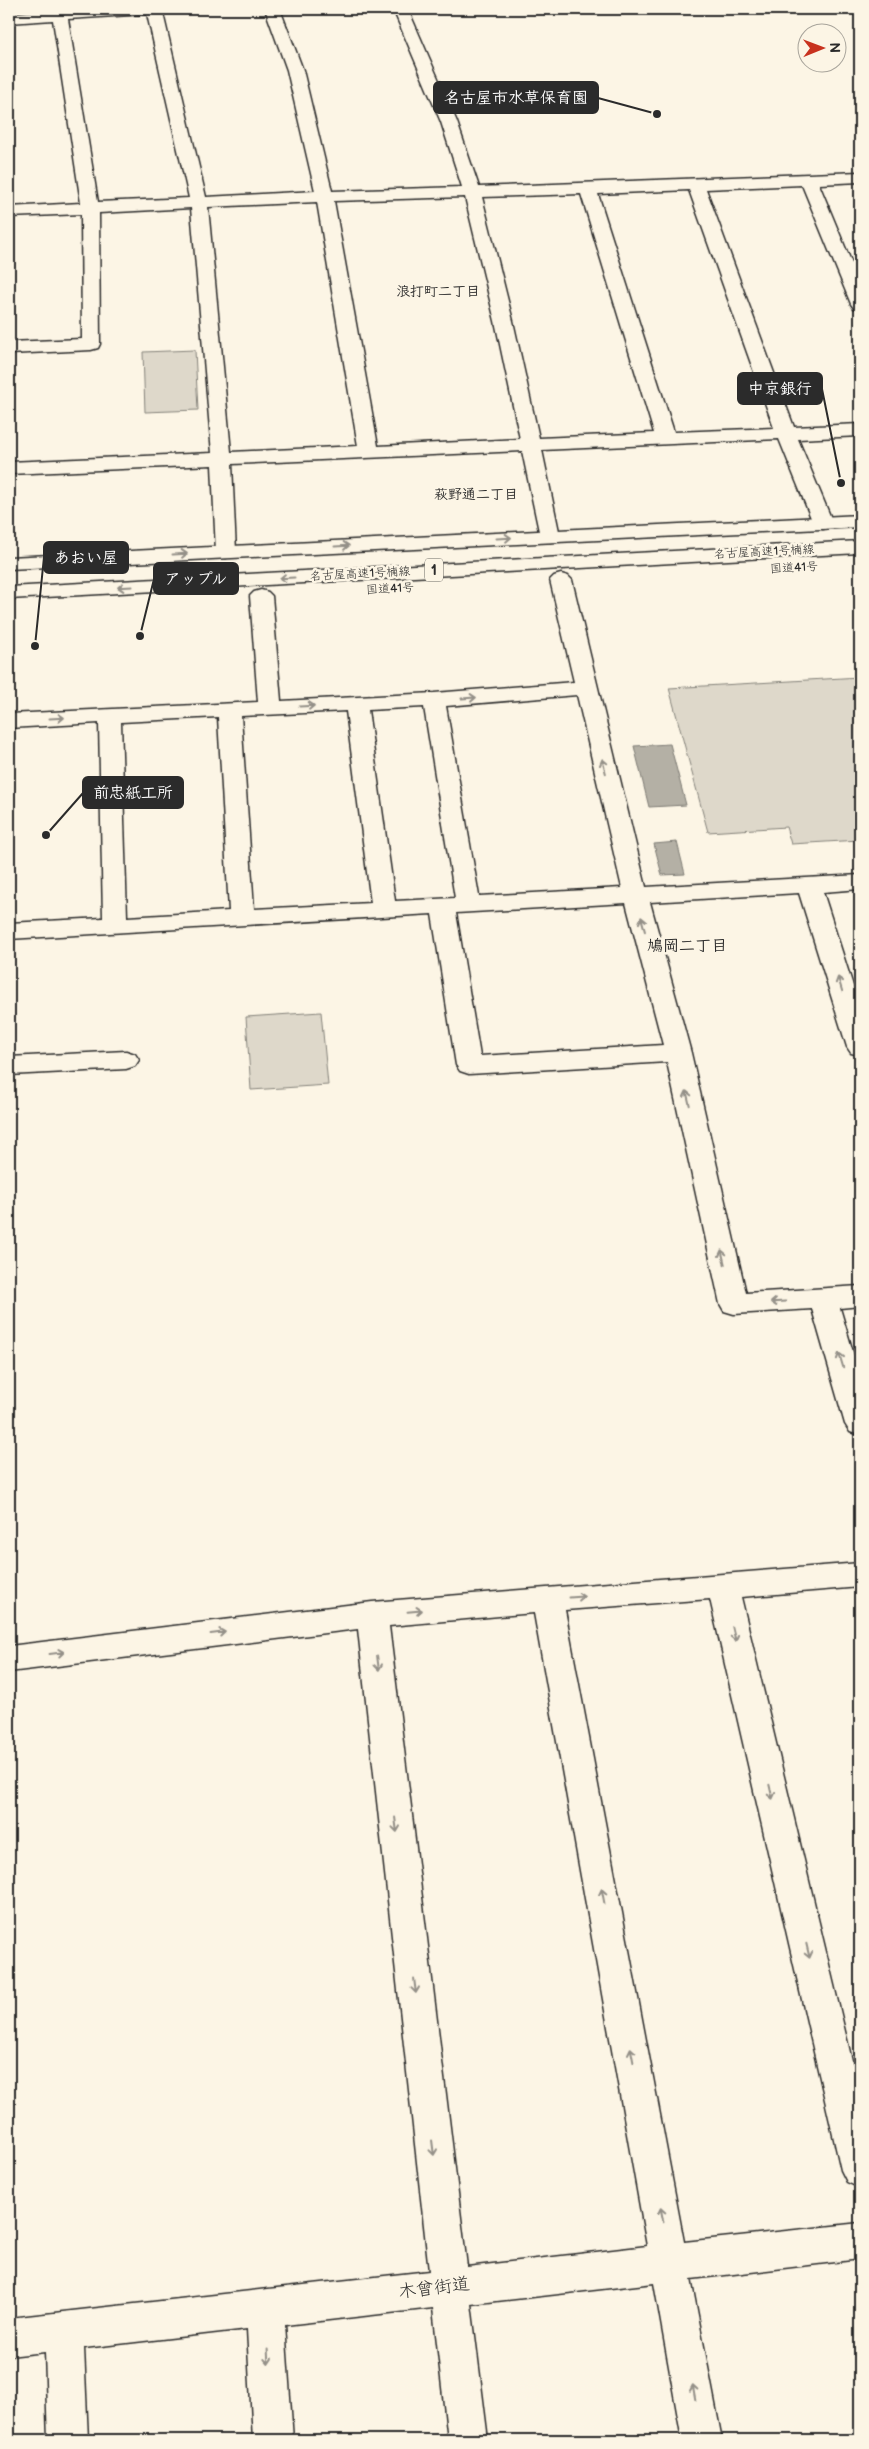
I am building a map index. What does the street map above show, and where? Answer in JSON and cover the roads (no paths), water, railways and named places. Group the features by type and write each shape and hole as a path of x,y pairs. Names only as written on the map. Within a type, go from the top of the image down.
{"main road":[{"path":"9,18 150,9"},
{"path":"154,9 199,202 222,458 226,552"},
{"path":"272,9 295,70 325,196 369,453"},
{"path":"400,9 434,84 472,191 532,446 550,536"},
{"path":"9,348 91,344 90,208 60,15"},
{"path":"9,212 325,196 588,189 860,177"},
{"path":"808,179 860,304"},
{"path":"696,184 786,433 823,523"},
{"path":"588,189 666,439"},
{"path":"9,468 860,430"},
{"path":"9,563 860,522"},
{"name":"名古屋高速1号楠線","path":"9,578 860,534"},
{"name":"名古屋高速1号楠線","path":"9,593 860,547"},
{"name":"国道41号","path":"9,610 860,564"},
{"path":"561,580 585,688 636,895 678,1053 734,1304 860,1296"},
{"path":"261,596 270,708"},
{"path":"9,720 434,700 585,688"},
{"path":"434,700 468,904"},
{"path":"356,704 384,909"},
{"path":"230,710 242,918"},
{"path":"110,716 115,925"},
{"path":"9,931 860,882"},
{"path":"809,885 860,1047"},
{"path":"443,906 469,1065 678,1053"},
{"path":"9,1066 126,1060"},
{"path":"822,1299 860,1424"},
{"path":"9,1659 372,1615 547,1599 860,1575"},
{"path":"722,1587 860,2170"},
{"path":"547,1599 671,2261 702,2440"},
{"path":"372,1615 468,2440"},
{"name":"木曾街道","path":"9,2337 860,2241"},
{"path":"265,2308 273,2440"},
{"path":"64,2331 68,2440"}],"place":[{"name":"名古屋市水草保育園","path":"657,114"},
{"name":"中京銀行","path":"841,483"},
{"name":"アップル","path":"140,636"},
{"name":"あおい屋","path":"35,646"},
{"name":"前忠紙工所","path":"46,835"}],"district":[{"name":"浪打町二丁目","path":"438,291"},
{"name":"萩野通二丁目","path":"476,494"},
{"name":"鳩岡二丁目","path":"687,946"}]}
